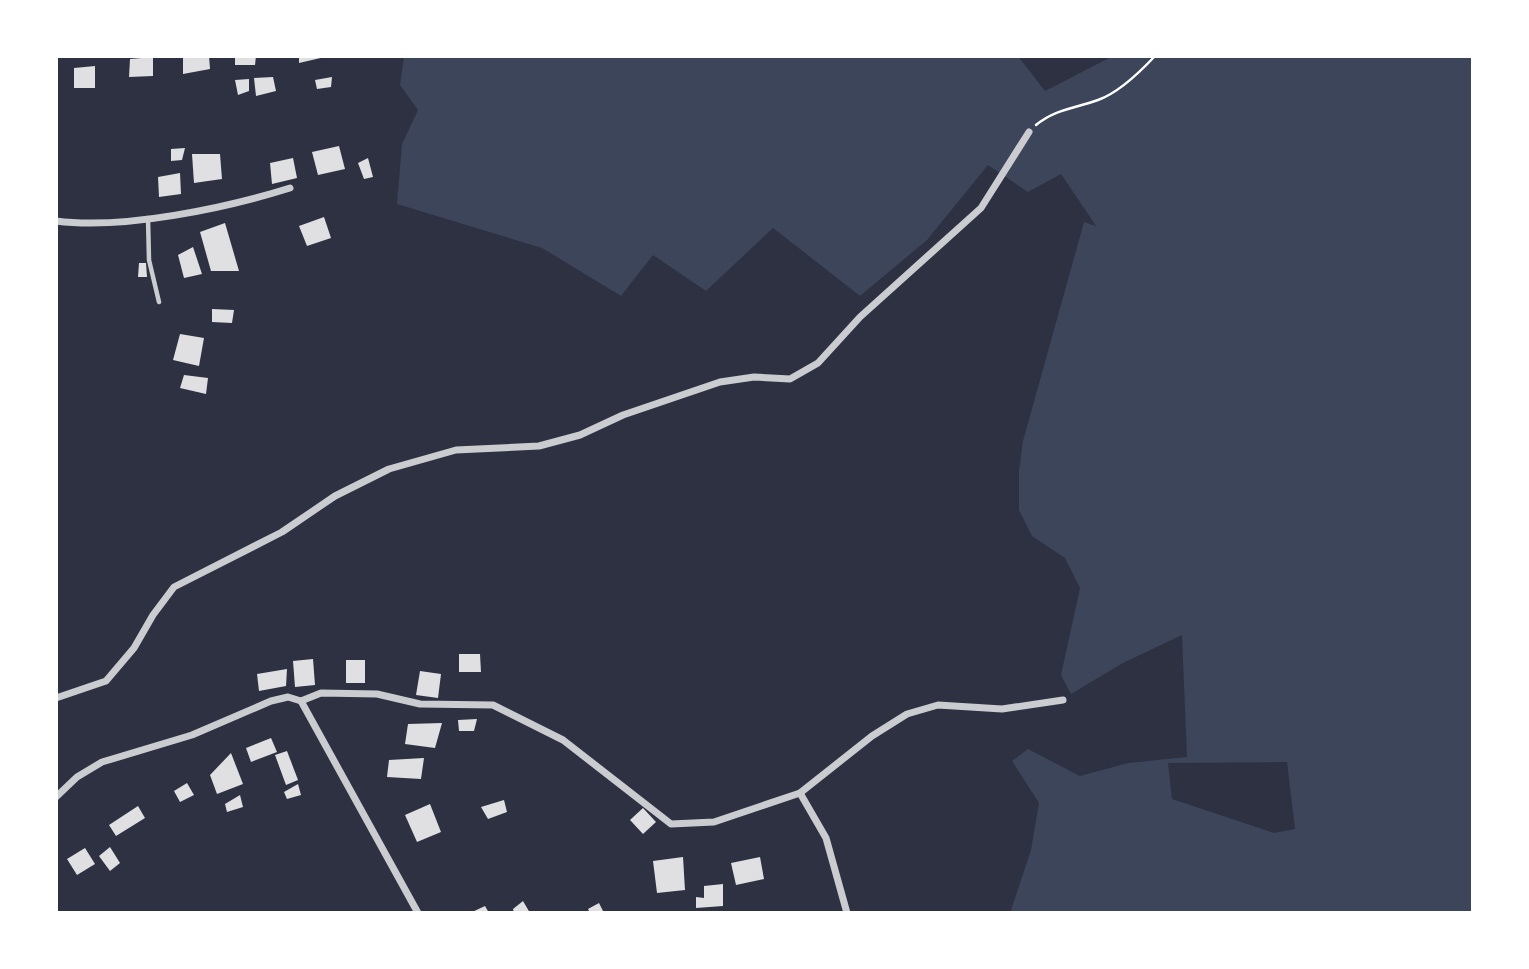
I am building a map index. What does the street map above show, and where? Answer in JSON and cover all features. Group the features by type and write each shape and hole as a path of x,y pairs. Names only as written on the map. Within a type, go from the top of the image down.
{"street":[{"path":"56,698 106,681 134,648 153,615 174,587 282,532 335,496 389,469 456,450 539,446 580,435 623,415 720,382 754,377 790,379 808,368 981,208 1029,132"},
{"path":"56,221 100,223 148,217 254,200 290,188"},
{"path":"56,797 77,777 102,762 192,735 271,701 288,697 301,701 321,693 377,694 420,704 493,705 563,740 671,824 714,822 800,793 872,736 907,713 938,705 1002,709 1063,700"},
{"path":"301,701 418,913"},
{"path":"800,793 826,838 847,913"}],"lane":[{"path":"148,217 149,260 159,302"}],"path":[{"path":"1029,132 1049,114 1101,99 1142,70 1155,56"}],"shaded area":[{"path":"404,56 1018,56 1045,91 1113,56 1473,56 1473,913 1010,913 1031,850 1039,803 1012,761 1028,749 1080,776 1128,763 1187,757 1182,635 1123,663 1071,694 1061,675 1080,588 1065,558 1032,536 1019,510 1019,471 1023,441 1084,222 1096,226 1061,174 1028,192 988,165 927,240 860,296 773,228 706,291 653,255 621,296 542,248 397,204 402,144 418,110 400,85","holes":["1287,762 1295,829 1274,833 1172,799 1168,763"]}],"building":[{"path":"183,56 209,56 210,69 183,74"},
{"path":"235,56 256,56 255,65 235,65"},
{"path":"299,56 325,56 325,57 299,63"},
{"path":"153,57 153,76 129,77 130,59"},
{"path":"95,66 95,88 74,88 74,68"},
{"path":"273,77 276,91 256,96 254,78"},
{"path":"332,77 331,87 317,89 315,80"},
{"path":"249,79 249,91 238,95 235,80"},
{"path":"339,146 345,169 318,175 312,152"},
{"path":"185,148 182,160 171,161 171,149"},
{"path":"192,154 220,154 222,179 194,183"},
{"path":"293,158 297,178 272,184 270,163"},
{"path":"368,158 373,177 364,179 358,163"},
{"path":"180,173 181,194 159,197 158,177"},
{"path":"324,217 331,238 307,246 299,226"},
{"path":"225,223 239,271 211,271 200,232"},
{"path":"193,247 202,274 184,278 178,255"},
{"path":"139,263 146,263 147,277 138,277"},
{"path":"212,309 234,310 232,323 212,322"},
{"path":"180,334 204,338 199,366 173,360"},
{"path":"184,375 208,378 206,394 180,388"},
{"path":"459,654 480,654 481,672 459,672"},
{"path":"313,659 315,685 295,687 293,661"},
{"path":"346,660 365,660 365,683 346,683"},
{"path":"287,669 286,686 259,691 257,674"},
{"path":"420,671 441,674 438,698 416,695"},
{"path":"477,719 474,731 459,731 458,720"},
{"path":"442,723 435,748 405,744 408,724"},
{"path":"271,738 277,752 251,762 246,748"},
{"path":"287,751 298,780 286,785 275,755"},
{"path":"231,753 243,784 217,794 210,775"},
{"path":"424,758 421,779 387,777 389,760"},
{"path":"187,783 194,795 180,802 174,791"},
{"path":"298,784 301,795 287,799 284,792"},
{"path":"240,795 243,807 227,812 225,804"},
{"path":"504,800 507,812 488,819 481,807"},
{"path":"430,804 441,832 417,842 405,815"},
{"path":"138,806 145,818 116,836 109,825"},
{"path":"643,808 656,822 643,834 630,820"},
{"path":"110,847 120,863 110,871 99,856"},
{"path":"85,848 95,864 77,875 67,859"},
{"path":"683,857 685,890 657,893 653,861"},
{"path":"760,857 764,879 736,885 731,863"},
{"path":"723,884 723,906 696,908 696,897 704,898 704,886"},
{"path":"523,901 530,913 514,913 513,909"},
{"path":"599,903 604,913 590,913 588,909"},
{"path":"485,906 489,913 470,913"}]}
